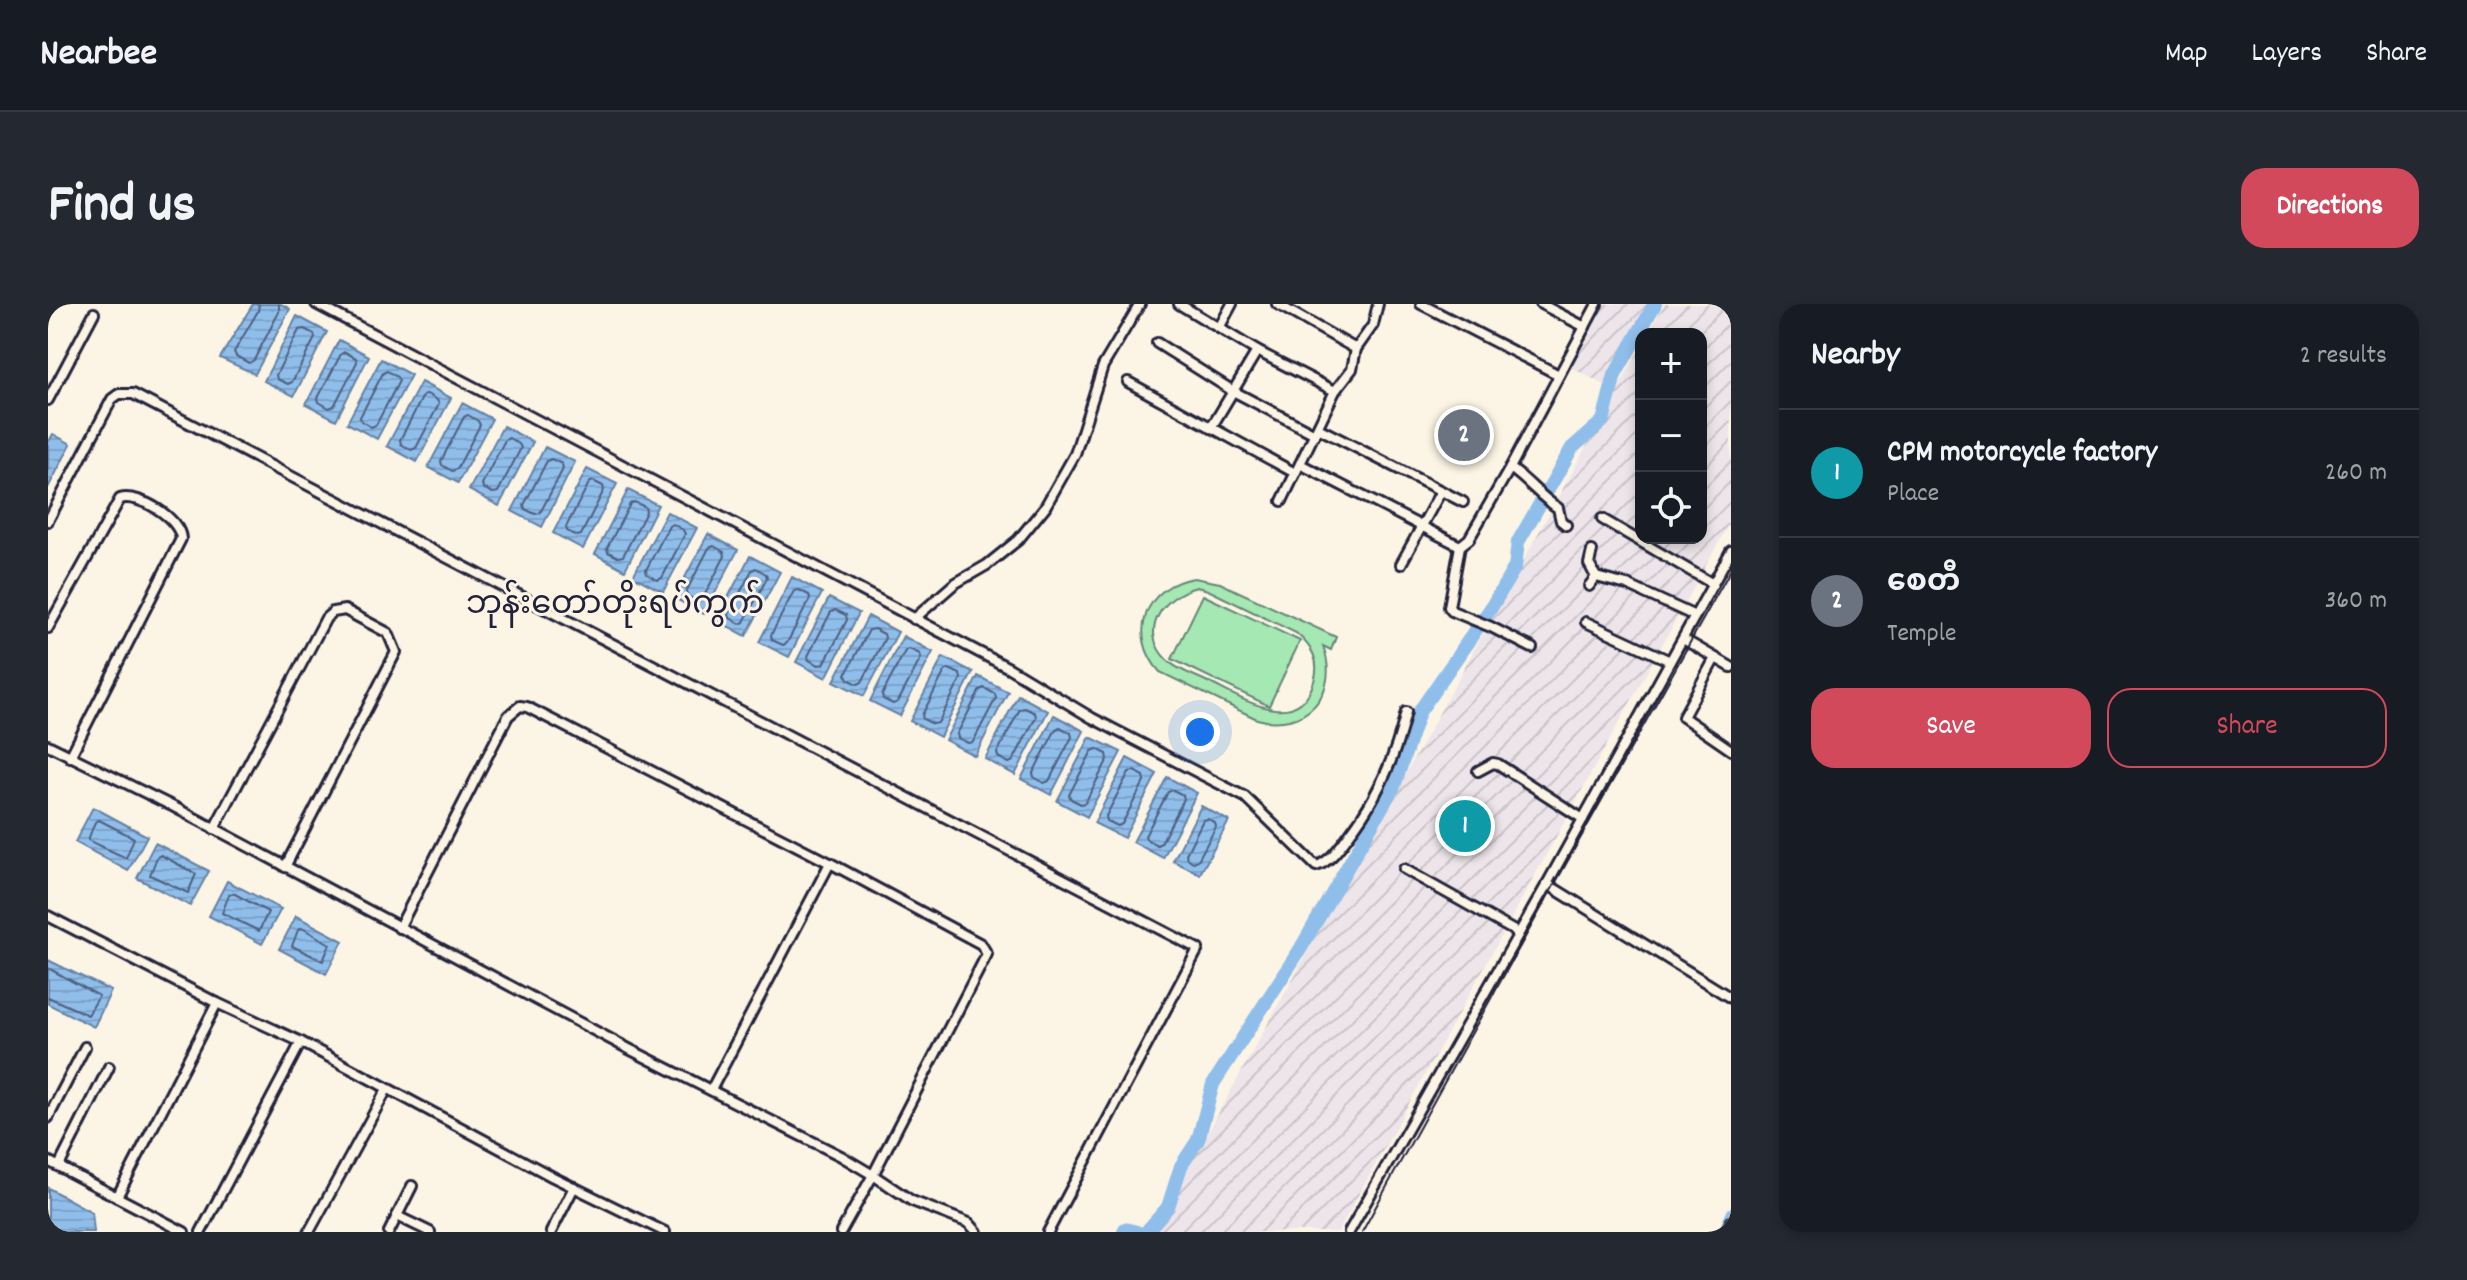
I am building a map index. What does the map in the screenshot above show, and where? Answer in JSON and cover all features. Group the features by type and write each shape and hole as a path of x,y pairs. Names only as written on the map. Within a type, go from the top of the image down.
{"street":[{"path":"316,304 1009,668 1092,718 1245,797 1316,866 1337,851 1372,801 1391,766 1406,712"},
{"path":"914,619 954,584 987,565 1018,540 1045,507 1075,454 1103,366 1140,304"},
{"path":"1179,304 1257,351 1335,391"},
{"path":"1219,328 1232,304"},
{"path":"1277,304 1356,349"},
{"path":"1282,501 1335,391 1352,369 1356,349 1373,325 1378,304"},
{"path":"1421,304 1559,375"},
{"path":"1541,304 1585,327"},
{"path":"1532,648 1452,611 1450,604 1460,546 1469,539 1510,468 1597,304"},
{"path":"48,400 94,313"},
{"path":"1157,343 1233,391 1463,502"},
{"path":"1211,428 1257,351"},
{"path":"1128,382 1211,428 1460,546"},
{"path":"48,521 112,399 119,394 133,394 1198,949 1048,1232"},
{"path":"1510,468 1560,510 1561,521 1566,525"},
{"path":"1401,564 1441,491"},
{"path":"48,628 116,502 128,497 136,498 175,522 181,539 70,757"},
{"path":"1602,519 1713,584"},
{"path":"1592,551 1589,564 1596,577 1627,585 1695,616"},
{"path":"1349,1232 1547,884 1731,551"},
{"path":"1589,586 1596,577"},
{"path":"214,829 326,618 333,612 345,610 388,633 396,652 285,867"},
{"path":"1586,622 1670,661"},
{"path":"1683,639 1731,667"},
{"path":"1715,658 1683,717 1731,750"},
{"path":"399,928 508,716 520,706 830,863 981,944 987,954 841,1232"},
{"path":"48,745 873,1175 912,1201 969,1223 977,1232"},
{"path":"1478,771 1493,763 1498,764 1583,819"},
{"path":"711,1090 830,863"},
{"path":"1404,869 1518,933"},
{"path":"1547,884 1731,998"},
{"path":"48,916 217,1003 301,1042 665,1232"},
{"path":"117,1197 217,1003"},
{"path":"201,1232 301,1042"},
{"path":"48,1118 85,1047"},
{"path":"59,1166 109,1067"},
{"path":"309,1232 387,1089"},
{"path":"48,1161 184,1232"},
{"path":"389,1232 412,1186"},
{"path":"551,1232 574,1187"},
{"path":"397,1216 430,1232"},
{"path":"1726,1232 1731,1222"}],"shaded area":[{"path":"1599,304 1655,304 1640,328 1635,328 1635,336 1605,385 1566,365"},
{"path":"1664,304 1731,304 1731,520 1338,1232 1153,1232 1635,358 1635,544 1707,544 1707,328 1651,328"}],"green space":[{"path":"1194,578 1220,583 1336,637 1331,650 1323,646 1327,679 1323,694 1315,705 1290,720 1274,722 1257,719 1160,672 1144,643 1143,628 1153,601 1163,590","holes":["1197,587 1296,633 1306,643 1316,666 1314,681 1306,697 1295,706 1268,708 1237,697 1167,660 1158,649 1154,637 1158,615 1185,591"]},
{"path":"1203,595 1300,641 1269,706 1172,659"}],"water":[{"path":"253,304 281,304 290,309 255,374 220,358"},
{"path":"297,316 327,332 294,396 264,381"},
{"path":"339,340 369,356 336,420 306,404"},
{"path":"381,359 411,375 377,439 347,423"},
{"path":"421,382 451,398 417,462 387,446"},
{"path":"462,403 492,419 458,483 428,467"},
{"path":"503,426 533,442 499,506 469,490"},
{"path":"53,434 71,444 48,488 48,443"},
{"path":"545,447 575,462 542,527 512,511"},
{"path":"587,469 617,484 583,549 553,533"},
{"path":"628,490 658,505 625,570 595,554"},
{"path":"667,512 697,528 663,592 633,576"},
{"path":"708,534 738,550 704,614 674,598"},
{"path":"750,556 780,572 746,636 716,620"},
{"path":"792,577 822,593 789,657 759,642"},
{"path":"829,598 859,613 826,678 796,662"},
{"path":"868,616 898,632 864,696 834,681"},
{"path":"903,636 933,652 900,716 870,701"},
{"path":"943,657 973,672 940,737 910,721"},
{"path":"978,676 1008,692 975,756 945,740"},
{"path":"1018,695 1048,711 1015,775 985,759"},
{"path":"1054,715 1084,731 1051,795 1021,779"},
{"path":"1090,737 1121,752 1087,817 1057,801"},
{"path":"1127,758 1157,774 1124,838 1094,823"},
{"path":"1167,777 1197,793 1163,858 1133,842"},
{"path":"1201,806 1229,821 1200,874 1173,861"},
{"path":"93,807 147,836 128,871 75,842"},
{"path":"155,843 209,871 190,906 137,878"},
{"path":"227,881 281,909 262,944 209,916"},
{"path":"296,916 343,941 326,974 279,949"},
{"path":"48,960 111,991 94,1027 48,1004"},
{"path":"48,1188 92,1212 94,1232 52,1232 48,1229"}],"waterway":[{"path":"1146,1232 1168,1207 1181,1166 1198,1140 1213,1084 1301,948 1394,786 1419,712 1491,608 1515,567 1518,542 1572,448 1603,421 1615,375 1655,304"},
{"path":"1722,1232 1731,1212"},
{"path":"1124,1232 1125,1229 1137,1232"}],"railway":[{"path":"1362,1232 1731,569"}],"place":[{"name":"စေတီ","path":"1464,435"},
{"name":"CPM motorcycle factory","path":"1465,826"}],"district":[{"name":"ဘုန်းတော်တိုးရပ်ကွက်","path":"615,602"}]}
